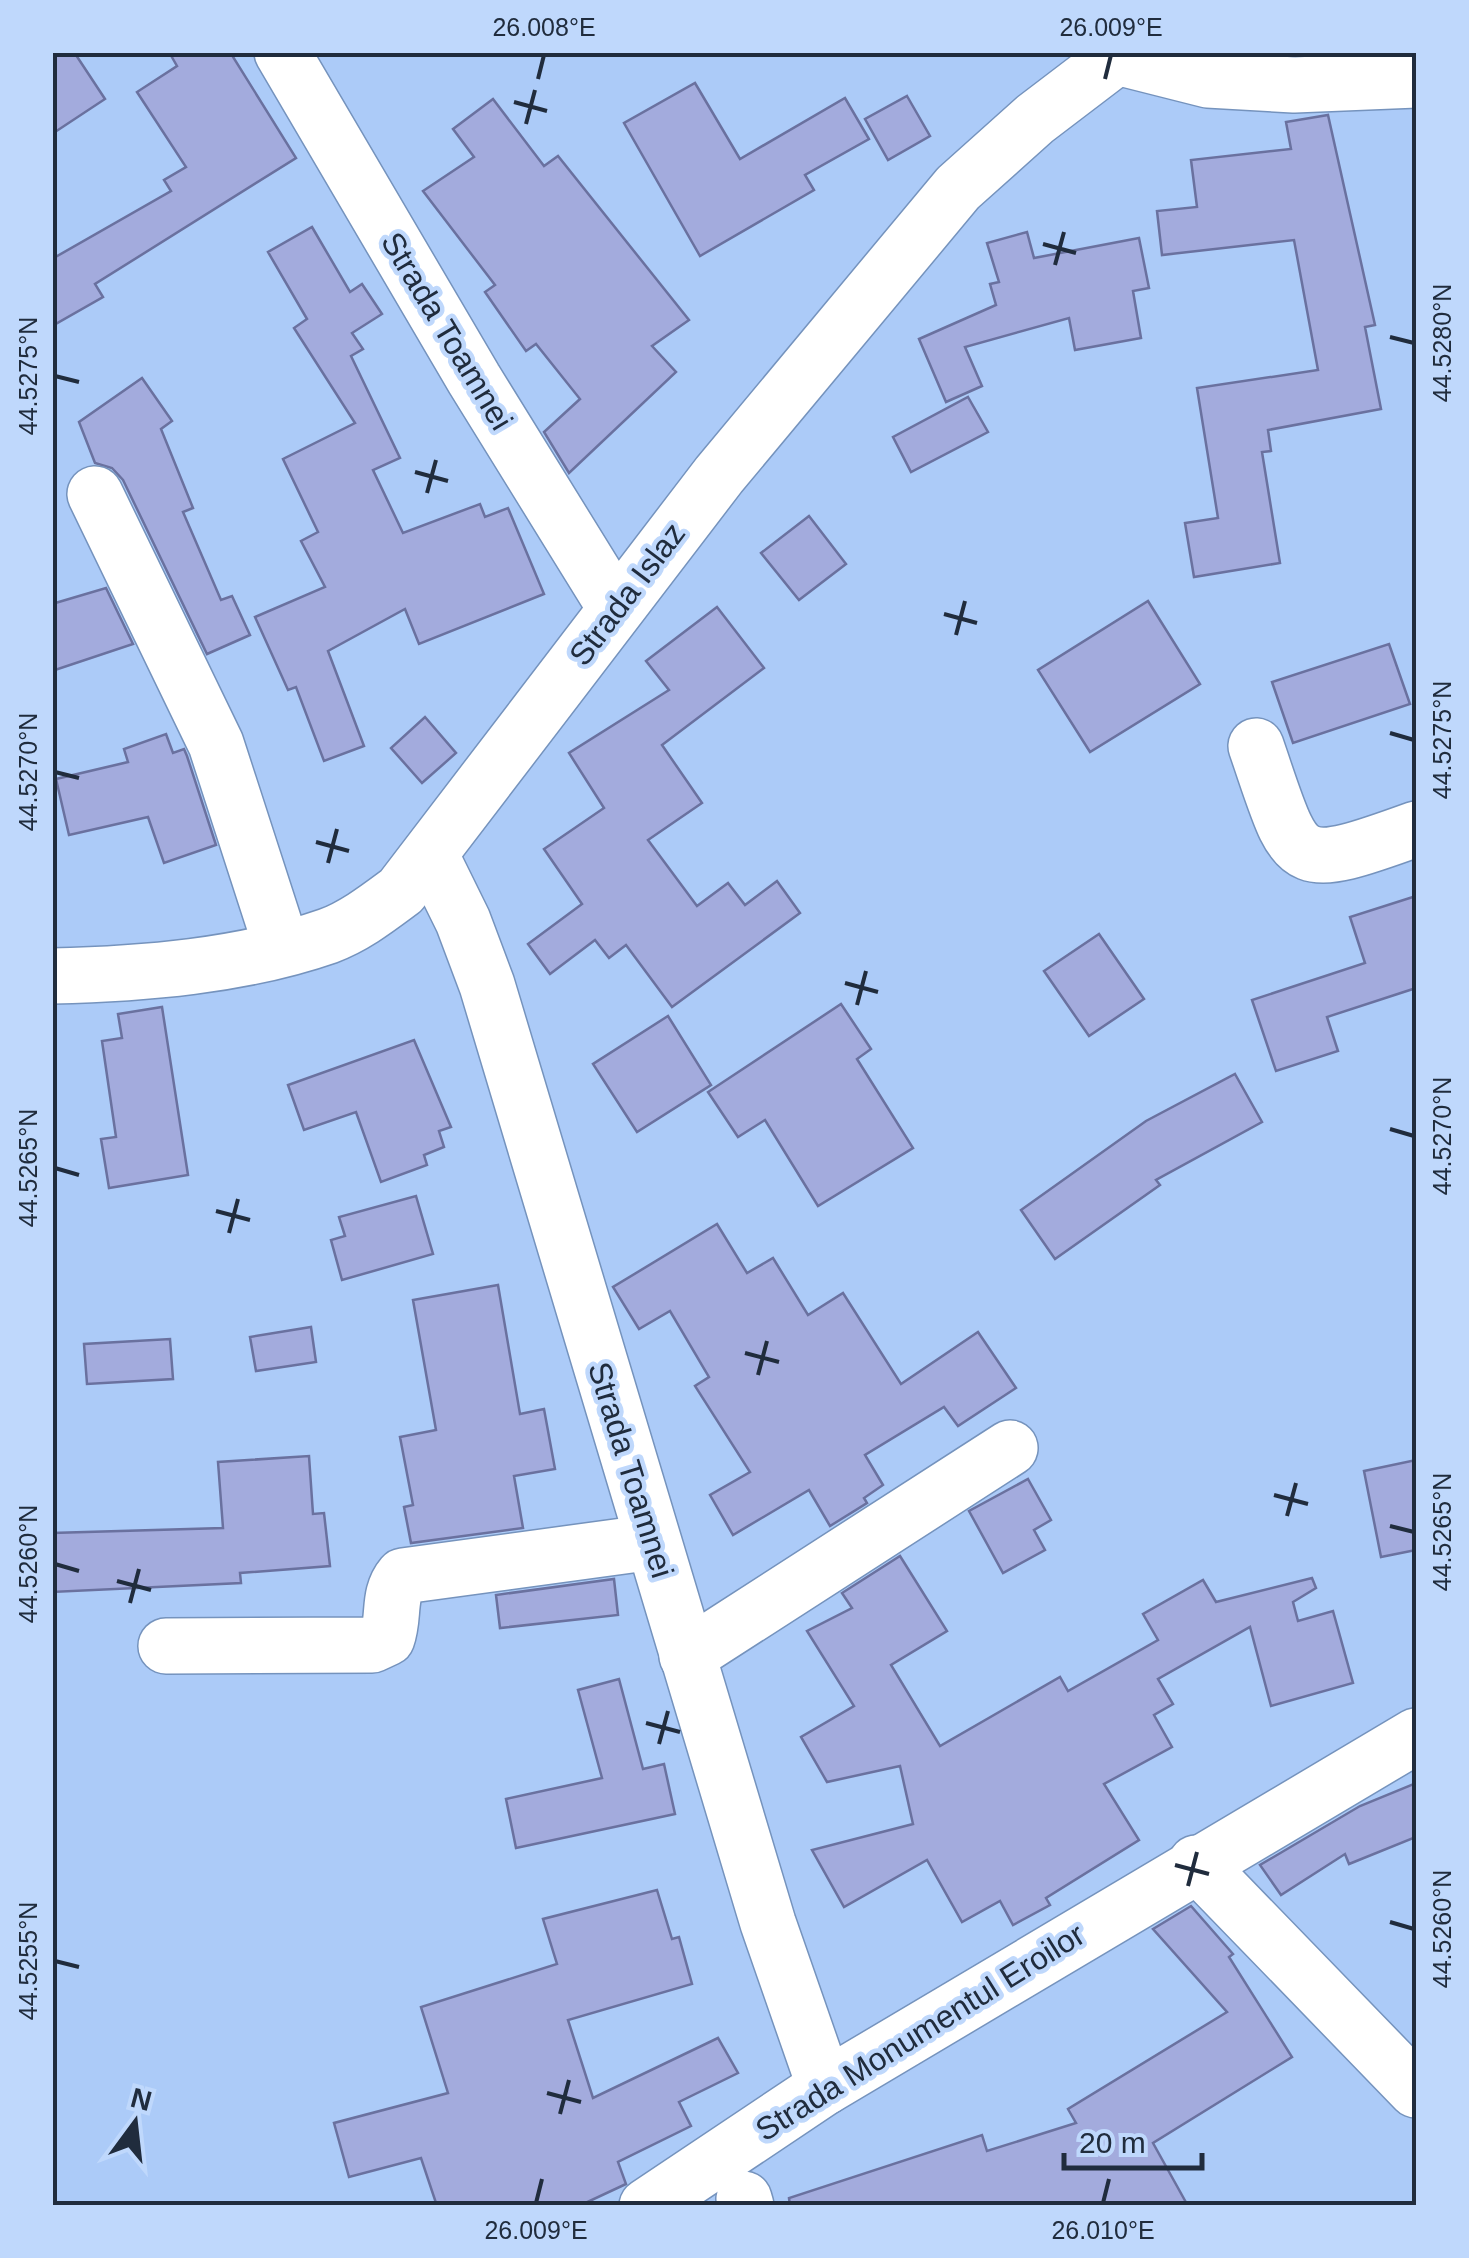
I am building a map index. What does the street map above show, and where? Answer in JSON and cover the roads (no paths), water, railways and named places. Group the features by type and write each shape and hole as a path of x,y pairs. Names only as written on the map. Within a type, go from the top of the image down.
{"street":[{"name":"Strada Toamnei","path":"282,52 464,362 616,606"},
{"name":"Strada Islaz","path":"52,976 117,975 282,948 329,936 359,922 401,892 719,475 958,188 1035,119 1118,54"},
{"path":"1118,54 1208,80 1294,86 1416,80"},
{"path":"95,494 216,744 282,948"},
{"path":"1256,746 1288,839 1303,852 1326,858 1338,856 1416,830"},
{"name":"Strada Toamnei","path":"431,856 463,921 487,985 768,1923 825,2087"},
{"path":"687,1656 1010,1448"},
{"path":"166,1646 372,1646 387,1638 394,1620 394,1586 403,1576 653,1542"},
{"name":"Strada Monumentul Eroilor","path":"647,2206 825,2087 1196,1863 1416,1736"},
{"path":"1196,1863 1416,2090"}]}
